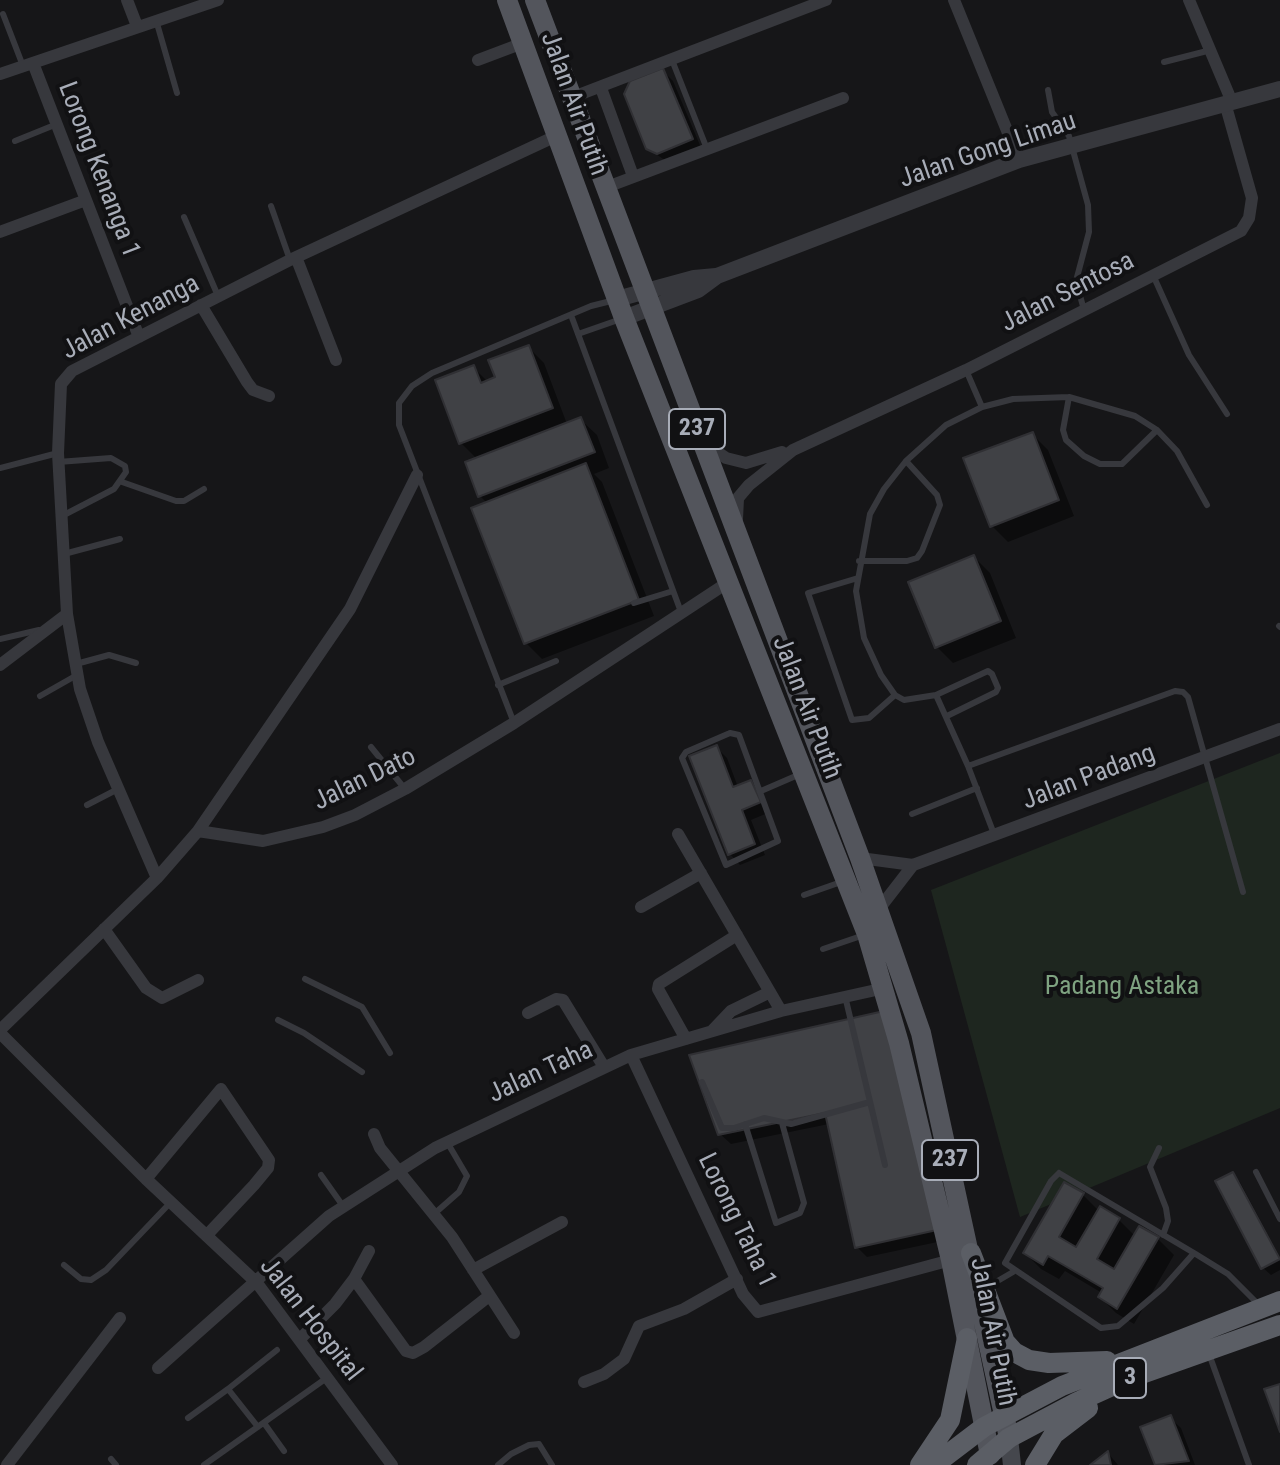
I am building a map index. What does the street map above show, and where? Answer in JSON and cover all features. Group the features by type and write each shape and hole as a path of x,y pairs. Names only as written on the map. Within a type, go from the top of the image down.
{"highway":[{"path":"961,1256 985,1288 1005,1342 1029,1360 1127,1369"},
{"name":"3","path":"934,1465 1005,1415 1127,1369 1270,1304"},
{"name":"3","path":"986,1462 1009,1438 1127,1369 1208,1351 1280,1325"},
{"path":"920,1465 950,1420 967,1338"},
{"path":"1035,1465 1054,1434 1127,1369"}],"main road":[{"name":"Jalan Air Putih","path":"507,0 621,309 867,934 961,1256 1009,1438"},
{"name":"Jalan Air Putih","path":"535,0 860,858 921,1033 961,1256 967,1338 984,1427 986,1462"},
{"path":"1009,1438 1012,1465"}],"street":[{"path":"127,0 137,26"},
{"path":"0,74 218,0"},
{"path":"573,97 826,0"},
{"path":"954,0 1019,160"},
{"name":"Jalan Sentosa","path":"793,450 966,370 1246,225 1252,198 1229,102 1189,0"},
{"path":"478,60 523,43"},
{"name":"Lorong Kenanga 1","path":"28,65 57,124 139,337"},
{"path":"601,88 633,176"},
{"name":"Jalan Gong Limau","path":"621,309 649,300 694,278 717,276 1019,160 1280,89"},
{"path":"607,187 843,98"},
{"name":"Jalan Kenanga","path":"157,878 88,717 76,669 67,614 58,458 59,394 65,377 293,258 556,136"},
{"path":"0,232 86,200"},
{"path":"293,258 336,360"},
{"path":"201,305 247,382 253,390 269,396"},
{"path":"700,437 716,453 738,462 793,450"},
{"path":"740,538 738,498 757,477 793,450"},
{"path":"207,1235 254,1185 268,1168 269,1160 221,1089 146,1179 0,1031 157,878 198,831 350,609 417,475"},
{"name":"Jalan Dato","path":"198,831 263,841 288,837 355,815 405,789 514,723 730,581"},
{"path":"0,664 67,614"},
{"name":"Jalan Padang","path":"913,865 1280,729"},
{"path":"678,834 781,1011"},
{"path":"860,858 913,865"},
{"path":"879,909 913,865"},
{"path":"641,907 701,873"},
{"path":"104,929 146,988 162,998 198,980"},
{"path":"686,1039 658,989 659,984 737,935"},
{"name":"Jalan Taha","path":"158,1368 343,1206 447,1142 631,1055 781,1011 885,988"},
{"path":"712,1031 731,1011 770,992"},
{"path":"528,1013 556,999 563,1000 604,1067"},
{"name":"Lorong Taha 1","path":"631,1055 743,1294 758,1312 961,1256"},
{"path":"374,1134 380,1148 434,1214 514,1333"},
{"name":"Jalan Hospital","path":"146,1179 257,1283 391,1465"},
{"path":"473,1270 562,1222"},
{"path":"300,1339 335,1304 354,1279 369,1251"},
{"path":"354,1279 410,1353 424,1347 489,1296"},
{"path":"584,1382 604,1374 624,1359 639,1326 684,1309 737,1279"},
{"path":"7,1465 120,1318"}],"lane":[{"path":"3,14 28,65"},
{"path":"156,20 177,93"},
{"path":"1164,62 1211,50"},
{"path":"672,60 707,149"},
{"path":"1048,90 1049,105 1069,136 1088,205 1089,232 1076,281 1084,310"},
{"path":"15,141 57,124"},
{"path":"271,206 293,258"},
{"path":"184,217 218,296"},
{"path":"1153,275 1189,355 1227,414"},
{"path":"514,723 417,475 397,415 399,403 412,386 432,373 571,315 621,309"},
{"path":"578,334 621,309"},
{"path":"571,315 682,614"},
{"path":"966,370 982,407"},
{"path":"1069,397 1063,430 1066,440 1084,456 1100,464 1122,464 1157,430"},
{"path":"947,716 996,692 998,688 992,674 988,671 936,695 904,700 895,695 877,668 864,638 856,591 859,561 870,514 906,461 946,425 982,407 1013,399 1069,397 1135,416 1157,430 1177,451 1207,505"},
{"path":"0,468 58,458 111,458 125,466 122,482"},
{"path":"859,561 907,561 917,558 922,551 940,505 937,495 906,461"},
{"path":"62,516 122,482 176,501 184,501 204,489"},
{"path":"64,554 120,539"},
{"path":"858,578 808,593 852,720 869,718 895,695"},
{"path":"634,603 673,591"},
{"path":"0,639 49,628"},
{"path":"40,696 76,669 109,655 136,663"},
{"path":"498,685 556,661"},
{"path":"968,766 1175,691 1188,697 1243,892"},
{"path":"936,695 995,837"},
{"path":"736,733 761,791 778,841 726,865 683,755 736,733"},
{"path":"371,747 405,789"},
{"path":"761,791 803,773"},
{"path":"912,814 977,788"},
{"path":"87,805 118,789"},
{"path":"804,895 847,880"},
{"path":"823,949 867,934"},
{"path":"305,979 362,1007 390,1053"},
{"path":"845,996 885,1165"},
{"path":"278,1020 362,1072"},
{"path":"702,1082 722,1128 764,1118 782,1123 870,1102"},
{"path":"745,1124 776,1223 800,1213 804,1203 782,1123"},
{"path":"434,1214 459,1192 467,1176 447,1142"},
{"path":"1159,1148 1150,1167 1166,1208 1168,1221 1163,1235"},
{"path":"1256,1172 1280,1219"},
{"path":"1194,1253 1163,1288 1118,1326 1110,1329 1101,1328 1013,1272 1005,1260 1051,1181 1059,1173 1194,1253 1228,1274 1270,1304"},
{"path":"321,1175 343,1206"},
{"path":"64,1265 81,1279 91,1280 106,1270 171,1202"},
{"path":"985,1288 1013,1272"},
{"path":"188,1418 277,1350"},
{"path":"1208,1351 1249,1465"},
{"path":"204,1465 328,1377"},
{"path":"228,1389 284,1451"},
{"path":"498,1465 520,1449 539,1444 552,1465"}],"green space":[{"name":"Padang Astaka","path":"1280,753 1280,1108 1020,1217 931,890"}],"building":[{"path":"663,68 693,139 657,154 646,149 624,94 630,81"},
{"path":"529,345 553,408 459,444 435,380 474,365 481,383 495,377 488,360"},
{"path":"581,417 595,452 478,497 465,462"},
{"path":"1033,432 1059,500 990,527 963,458"},
{"path":"586,463 639,600 524,644 471,508"},
{"path":"974,555 1001,621 935,648 908,582"},
{"path":"717,745 733,787 751,780 761,802 742,810 755,844 728,855 689,756"},
{"path":"884,1011 937,1230 855,1248 825,1113 718,1135 689,1055"},
{"path":"1233,1172 1280,1259 1261,1269 1215,1181"},
{"path":"1064,1182 1084,1193 1059,1237 1076,1247 1100,1206 1120,1218 1097,1259 1114,1269 1139,1226 1159,1237 1117,1309 1098,1297 1103,1288 1048,1256 1043,1265 1023,1253"},
{"path":"1280,1384 1280,1432 1264,1389"},
{"path":"1171,1415 1189,1461 1155,1465 1140,1427"},
{"path":"1108,1451 1111,1465 1090,1465"}]}
